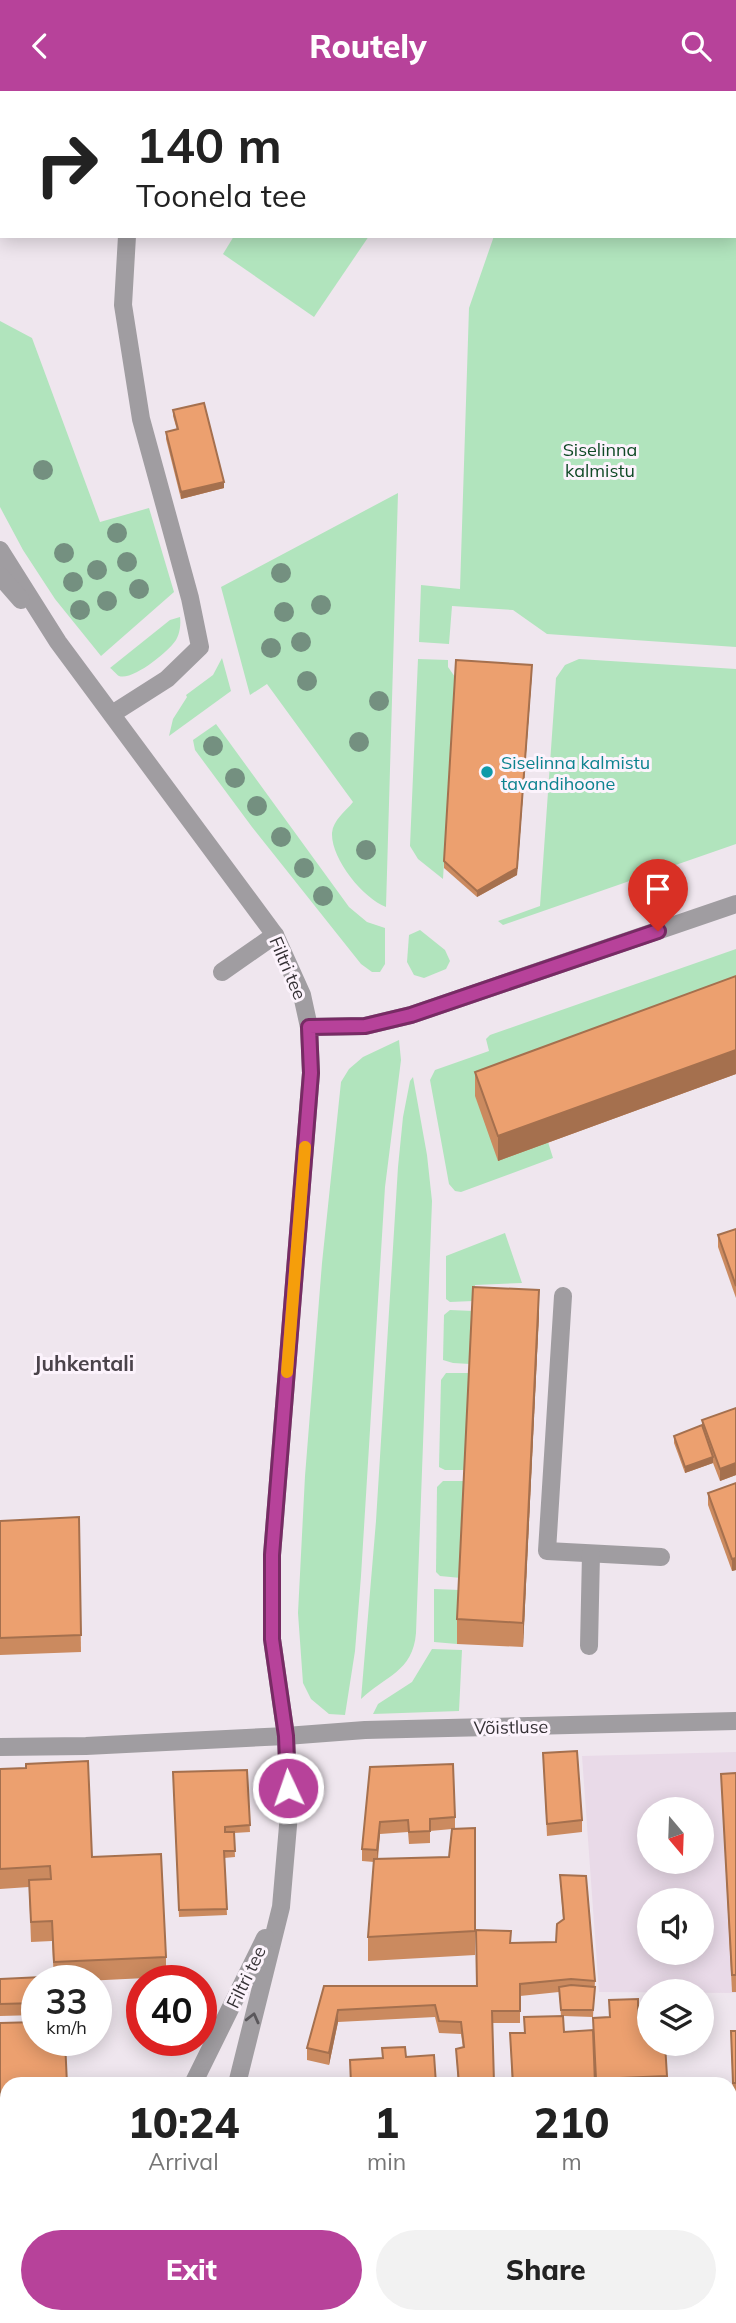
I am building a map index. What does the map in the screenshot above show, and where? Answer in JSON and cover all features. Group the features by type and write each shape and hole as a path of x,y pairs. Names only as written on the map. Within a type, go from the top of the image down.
{"street":[{"path":"112,714 167,679 200,647 190,598 141,419 123,305 127,238"},
{"name":"Filtri tee","path":"0,550 58,642"},
{"name":"Filtri tee","path":"0,576 58,642 275,935 302,995 309,1027 311,1073 272,1555 272,1639 286,1736 289,1814 281,1907 239,2077"},
{"path":"309,1027 365,1026 411,1015 736,904"},
{"path":"222,972 275,935"},
{"path":"563,1296 547,1552 660,1557"},
{"path":"589,1646 591,1554"},
{"name":"Võistluse","path":"0,1747 86,1746 365,1730 736,1721"},
{"name":"Filtri tee","path":"196,2077 281,1907"}],"shaded area":[{"path":"736,1752 736,1993 714,1993 714,1979 637,1979 637,1992 599,1992 582,1756"}],"green space":[{"path":"233,238 368,238 314,317 223,254"},
{"name":"Siselinna kalmistu","path":"493,238 736,238 736,647 547,634 513,610 452,606 449,644 419,642 421,585 460,589 469,308"},
{"path":"0,321 32,338 100,522 149,508 174,592 101,656 55,599 23,550 0,507"},
{"path":"398,493 386,907 368,895 350,876 333,843 335,824 353,802 267,684 250,695 221,587"},
{"path":"180,617 176,640 150,664 125,676 119,676 110,668 170,620"},
{"path":"222,658 231,691 169,736 173,719 186,695 213,675"},
{"path":"418,659 448,660 448,667 455,677 443,879 418,859 410,846"},
{"path":"579,659 736,669 736,844 503,925 498,921 540,906 556,678 565,665"},
{"path":"216,724 349,907 367,922 385,928 385,964 380,972 372,972 361,964 252,827 195,750 193,740"},
{"path":"420,930 445,950 450,961 446,969 424,978 414,975 407,962 409,935"},
{"path":"736,949 736,1001 548,1142 553,1158 461,1192 455,1191 449,1184 430,1080 435,1070 489,1051 486,1039 490,1035"},
{"path":"399,1040 401,1060 385,1187 355,1651 345,1715 329,1714 311,1699 303,1683 298,1613 305,1476 322,1263 341,1082 349,1069 363,1057"},
{"path":"413,1077 432,1201 416,1633 410,1657 404,1665 361,1699 376,1521 398,1167 403,1117"},
{"path":"505,1233 522,1283 475,1285 473,1301 450,1302 446,1299 446,1256"},
{"path":"450,1310 473,1311 470,1364 443,1360 444,1315"},
{"path":"446,1373 470,1373 466,1470 445,1470 439,1467 441,1380"},
{"path":"443,1481 465,1481 461,1578 440,1576 436,1572 437,1487"},
{"path":"434,1589 460,1590 457,1644 434,1642"},
{"path":"432,1649 462,1650 459,1711 373,1714 378,1704 412,1682"}],"building":[{"path":"204,403 224,482 181,492 166,432 178,429 173,410"},
{"name":"Siselinna kalmistu tavandihoone","path":"456,660 532,665 517,868 477,891 444,861"},
{"path":"736,976 736,1050 498,1136 475,1072"},
{"path":"736,1229 736,1286 718,1235"},
{"path":"473,1287 539,1290 523,1623 457,1619"},
{"path":"736,1408 736,1463 720,1469 702,1420"},
{"path":"702,1425 713,1457 685,1467 674,1436"},
{"path":"736,1483 736,1558 732,1559 708,1493"},
{"path":"79,1517 81,1635 0,1638 0,1521"},
{"path":"577,1751 582,1820 547,1824 543,1753"},
{"path":"88,1761 92,1857 161,1854 166,1957 54,1962 52,1921 31,1922 29,1880 51,1879 50,1866 0,1869 0,1769 26,1768 26,1764"},
{"path":"453,1764 455,1817 430,1819 430,1831 409,1832 408,1820 380,1822 377,1850 362,1849 370,1767"},
{"path":"247,1770 250,1825 225,1827 225,1832 234,1832 235,1851 224,1851 227,1909 179,1910 173,1772"},
{"path":"736,1773 736,1975 732,1975 721,1774"},
{"path":"475,1828 475,1931 368,1937 374,1859 449,1857 452,1829"},
{"path":"560,1875 586,1876 595,1981 571,1979 520,1984 520,2011 492,2011 494,2077 458,2077 456,2049 464,2047 461,2022 439,2021 435,2005 338,2010 329,2053 307,2048 324,1986 477,1986 476,1930 511,1931 510,1943 556,1942 557,1924 564,1919"},
{"path":"21,1978 21,2003 0,2004 0,1979"},
{"path":"559,1987 595,1987 593,2010 561,2010"},
{"path":"637,1999 637,2056 666,2056 667,2076 596,2077 593,2018 610,2017 609,2000"},
{"path":"563,2016 564,2032 593,2030 595,2077 513,2077 510,2033 525,2033 524,2017"},
{"path":"21,2022 21,2056 66,2056 67,2077 0,2077 0,2023"},
{"path":"731,2031 736,2031 736,2077 733,2077"},
{"path":"405,2047 406,2057 434,2055 436,2077 351,2077 350,2060 383,2058 382,2048"}],"slow traffic":[{"path":"287,1372 305,1147"}],"place":[{"name":"Siselinna kalmistu tavandihoone","path":"487,772"}],"district":[{"name":"Juhkentali","path":"84,1363"}],"route":[{"path":"288,1788 286,1736 272,1639 272,1555 311,1073 309,1027 365,1026 411,1015 658,931"}]}
